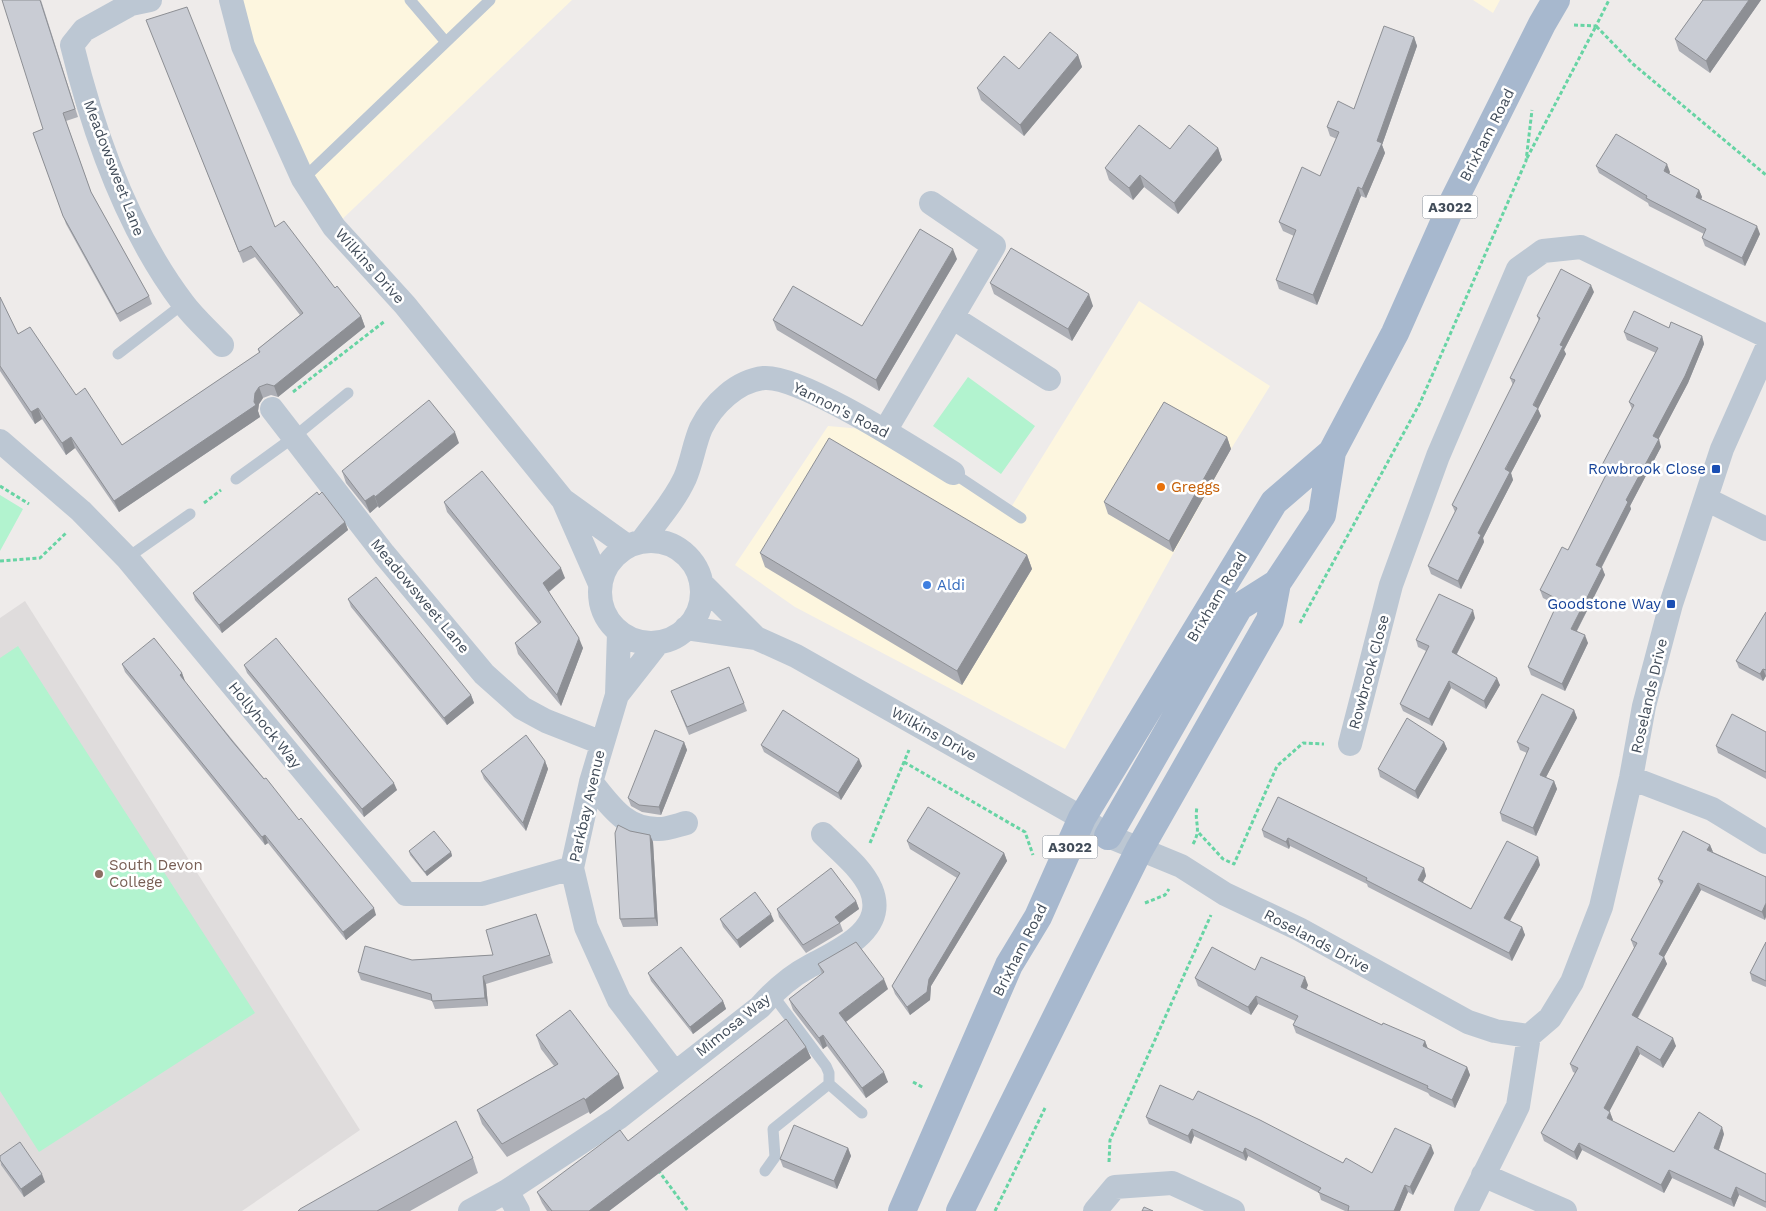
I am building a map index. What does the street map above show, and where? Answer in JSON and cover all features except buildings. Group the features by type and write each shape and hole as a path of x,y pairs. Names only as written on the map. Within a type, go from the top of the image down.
{"main road":[{"name":"Brixham Road","path":"902,1211 1009,965 1038,917 1082,818 1274,502 1332,452 1395,333 1454,200 1542,24 1556,0"},
{"path":"960,1211 1139,850 1270,620 1278,583 1322,516 1332,452"},
{"path":"1108,836 1239,607 1278,583"}],"street":[{"name":"Meadowsweet Lane","path":"150,0 130,4 84,30 72,46 82,84 110,165 139,236 183,304 222,345"},
{"name":"Wilkins Drive","path":"231,0 243,46 303,179 334,227 405,305 563,500 600,584 600,597 604,612 619,633"},
{"path":"884,431 994,246 931,203"},
{"name":"Rowbrook Close","path":"1350,744 1395,576 1438,456 1518,269 1543,251 1581,247 1766,336"},
{"path":"952,317 1049,379"},
{"name":"Roselands Drive","path":"1108,836 1181,866 1225,894 1299,929 1468,1022 1495,1031 1529,1036 1550,1018 1572,982 1601,907 1631,778 1644,706 1669,613 1722,449 1766,350"},
{"name":"Yannon's Road","path":"634,543 672,503 685,477 702,427 726,394 748,381 766,378 800,387 884,431 953,473"},
{"name":"Meadowsweet Lane","path":"272,409 384,554 484,674 522,708 546,721 602,743"},
{"name":"Hollyhock Way","path":"0,441 81,511 127,558 406,894 482,894 572,868"},
{"path":"1706,499 1766,529"},
{"name":"Wilkins Drive","path":"563,500 634,543"},
{"path":"672,503 676,528 685,553"},
{"path":"600,584 602,574 611,559 634,543 667,543 685,553"},
{"name":"Wilkins Drive","path":"685,553 694,565 701,583 756,638"},
{"path":"619,633 638,643 657,644 686,628 695,617 701,599 701,583"},
{"name":"Wilkins Drive","path":"686,628 756,638 796,656 1082,818 1108,836"},
{"name":"Parkbay Avenue","path":"619,633 618,695 591,782 572,868 586,927 619,1000 674,1072"},
{"name":"Parkbay Avenue","path":"618,695 657,644"},
{"path":"1631,778 1712,809 1766,842"},
{"path":"591,782 619,817 641,826 660,829 686,823"},
{"name":"Mimosa Way","path":"470,1211 513,1201 674,1072 760,1007 772,994 810,966 826,960 866,930 875,906 871,888 858,870 823,834"},
{"path":"1466,1211 1518,1106 1529,1036"},
{"path":"1483,1175 1565,1211"},
{"path":"1095,1211 1115,1187 1172,1183 1233,1211"}],"lane":[{"path":"410,0 445,41"},
{"path":"303,179 490,0"},
{"path":"118,354 183,304"},
{"path":"236,479 294,437 348,393"},
{"path":"953,473 1021,518"},
{"path":"127,558 190,514"},
{"path":"772,994 826,1066 830,1084 862,1113"},
{"path":"765,1171 774,1157 773,1129 830,1084"}],"path":[{"path":"1297,628 1420,403 1526,161 1609,0"},
{"path":"1542,24 1596,26 1633,64 1766,175"},
{"path":"1526,161 1533,102"},
{"path":"272,409 405,305"},
{"path":"190,514 236,479"},
{"path":"0,561 40,558 68,532"},
{"path":"858,870 918,726"},
{"path":"1198,802 1196,815 1199,833 1223,859 1234,864 1277,766 1303,743 1350,744"},
{"path":"904,762 1026,832 1034,854 1032,874 1054,882"},
{"path":"1165,895 1199,833"},
{"path":"1115,898 1139,913 1146,902 1165,895 1171,895"},
{"path":"1115,1187 1109,1168 1110,1140 1214,908"},
{"path":"995,1211 1048,1104"},
{"path":"653,1163 688,1211"}],"shaded area":[{"path":"231,0 572,0 334,227"},
{"path":"1473,0 1500,0 1493,13"},
{"path":"1139,301 1270,386 1231,449 1065,749 795,607 735,565 828,426 885,431 1010,509"},
{"name":"South Devon College","path":"25,601 360,1130 242,1211 0,1211 0,618"}],"green space":[{"path":"968,377 1035,426 1001,474 933,426"},
{"path":"0,495 23,509 0,551"},
{"path":"18,646 255,1013 39,1152 0,1091 0,658"}],"place":[{"name":"Rowbrook Close","path":"1716,469"},
{"name":"Greggs","path":"1161,487"},
{"name":"Aldi","path":"927,585"},
{"name":"Goodstone Way","path":"1671,604"},
{"name":"South Devon College","path":"99,874"}]}
